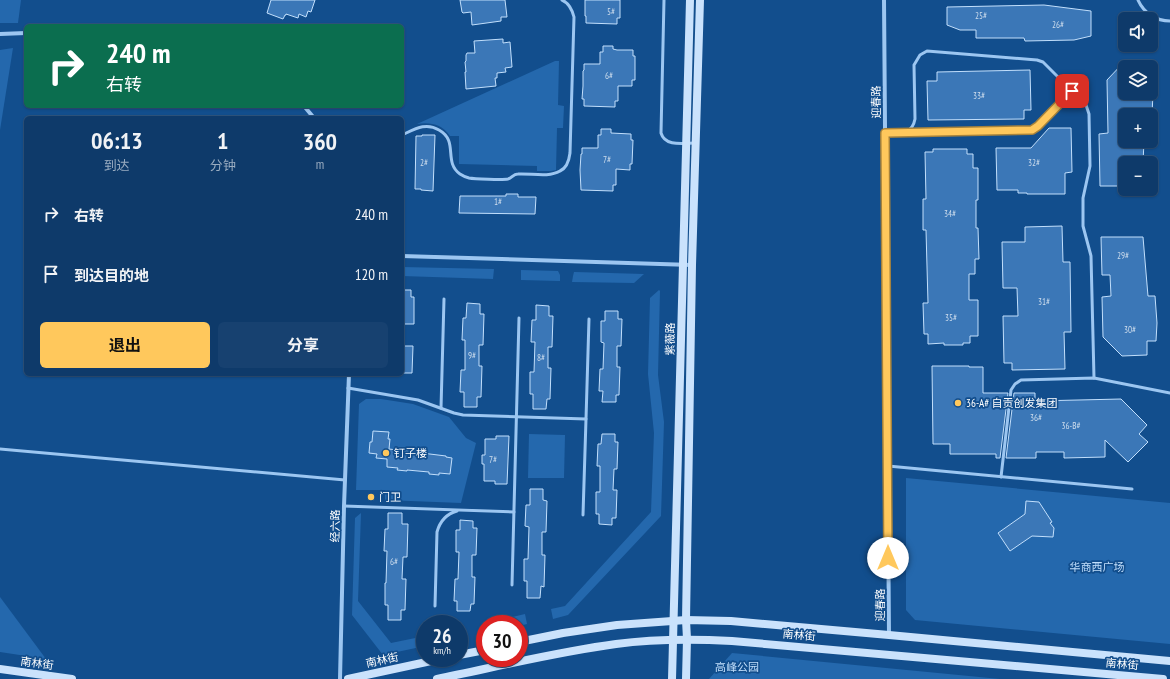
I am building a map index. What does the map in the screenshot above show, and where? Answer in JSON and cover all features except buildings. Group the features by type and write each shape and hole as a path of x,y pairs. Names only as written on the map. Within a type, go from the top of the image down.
{"main road":[{"name":"紫薇路","path":"672,679 690,0"},
{"name":"紫薇路","path":"686,679 692,265 700,0"},
{"name":"南林街","path":"528,640 617,625 686,620 731,621 1170,661"},
{"name":"南林街","path":"437,679 562,653 617,644 687,639 732,640 1163,679"},
{"name":"南林街","path":"348,679 416,664"},
{"name":"南林街","path":"0,669 72,679"}],"street":[{"name":"迎春路","path":"884,0 889,635"},
{"path":"0,34 24,33"},
{"path":"306,108 312,116"},
{"path":"404,256 692,265"},
{"name":"经六路","path":"340,679 349,376"}],"lane":[{"path":"404,134 422,126 427,126 444,133 450,143 451,162 453,167 464,177 508,179 515,174 550,175 564,169 567,165 570,154 574,16 569,5 562,0"},
{"path":"664,0 661,133 664,139 669,142 696,143"},
{"path":"1138,0 1145,11 1151,16 1170,21"},
{"path":"901,133 908,131 914,122 914,65 920,55 927,51 1037,60 1043,62 1086,105 1089,114 1090,166 1083,198 1083,226 1091,256 1094,378"},
{"path":"885,133 1032,130 1038,126 1072,91"},
{"path":"441,408 444,299"},
{"path":"512,585 519,318"},
{"path":"583,514 589,319"},
{"path":"1001,477 1011,390 1015,384 1021,380 1094,378 1170,393"},
{"path":"348,388 418,400 463,415 586,419"},
{"path":"0,450 345,480"},
{"path":"888,466 1132,489"},
{"path":"344,506 514,512"},
{"path":"435,606 437,536 439,526 446,516 458,510"}],"green space":[{"path":"0,0 21,0 18,23 0,23"},
{"path":"13,48 0,130 0,50"},
{"path":"555,61 559,61 558,105 564,106 563,128 557,128 556,170 537,171 537,166 459,164 459,136 450,136 439,126 427,123 417,124"},
{"path":"404,267 494,269 493,279 404,276"},
{"path":"521,270 558,271 560,281 521,280"},
{"path":"574,272 644,274 634,283 572,282"},
{"path":"659,290 658,375 664,422 661,516 568,615 553,619 551,609 565,606 651,512 654,433 648,374 650,298"},
{"path":"366,399 381,399 413,404 449,417 466,438 476,443 461,503 385,500 385,490 356,490 359,404"},
{"path":"529,434 565,435 564,478 528,478"},
{"name":"华商西广场","path":"906,478 1170,503 1170,644 915,620 906,610"},
{"path":"361,513 358,601 391,643 416,638 416,648 383,655 352,615 355,518"},
{"path":"0,597 46,659 0,652"},
{"name":"高峰公园","path":"732,653 1000,679 709,679"}],"place":[{"name":"36-A# 自贡创发集团","path":"958,403"},
{"name":"钉子楼","path":"386,453"},
{"name":"门卫","path":"371,497"}],"route":[{"path":"888,558 885,133 1028,131 1035,129 1072,91"}]}
